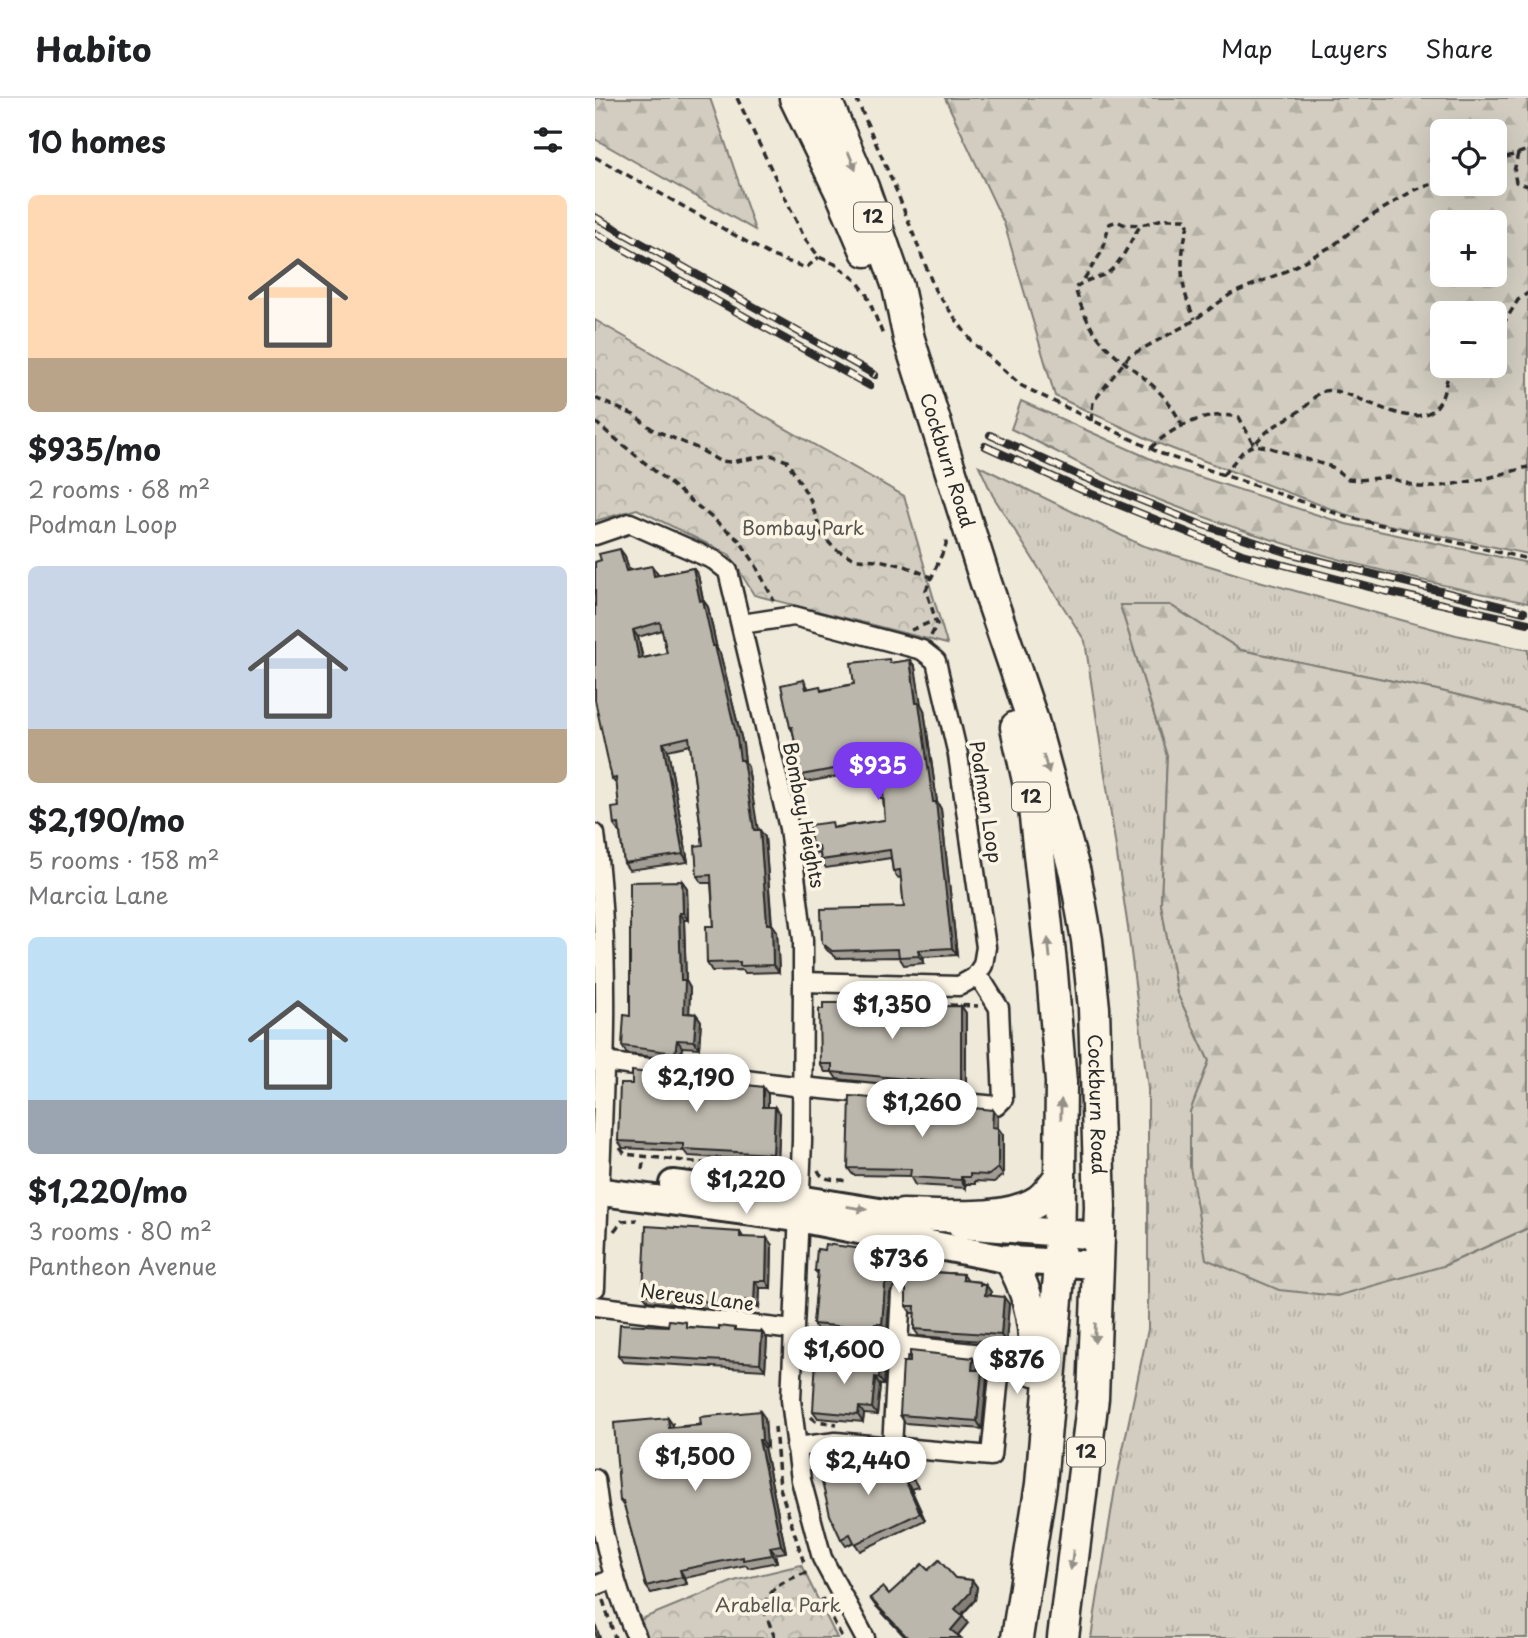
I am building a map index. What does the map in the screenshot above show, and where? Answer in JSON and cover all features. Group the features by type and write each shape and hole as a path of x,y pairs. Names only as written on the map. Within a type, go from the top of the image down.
{"main road":[{"name":"Cockburn Road","path":"795,98 842,195 882,290 896,337 986,583 1054,792 1075,873 1085,928 1094,1008 1098,1251 1093,1398 1063,1638"},
{"name":"Cockburn Road","path":"825,98 863,187 898,286 896,337"},
{"name":"Cockburn Road","path":"986,583 1034,808 1061,1082 1060,1248 1041,1484 1017,1638"},
{"path":"597,1183 798,1209 903,1215 995,1215 1039,1201 1060,1177"},
{"path":"798,1209 1010,1260 1060,1248"},
{"path":"903,1215 1060,1248 1098,1251"},
{"path":"1010,1260 1023,1282 1036,1343 1030,1438 1041,1484"}],"street":[{"name":"Bombay Heights","path":"595,535 630,523 714,559 728,571 741,624 789,828 803,940 802,1087 791,1400 796,1447 801,1480 822,1558 865,1638"},
{"name":"Podman Loop","path":"741,624 794,616 915,646 936,661 958,755 983,916 986,947 983,965 975,977"},
{"path":"595,834 606,975 600,1061 595,1288"},
{"path":"600,1061 802,1087 996,1106 1003,1099 999,1008 984,984 975,977 959,986 803,982"},
{"path":"892,1446 901,1294"},
{"name":"Nereus Lane","path":"595,1306 793,1330"},
{"path":"796,1447 836,1442 991,1456 1001,1356 898,1345"},
{"path":"595,1479 598,1506 615,1578 637,1638"},
{"path":"598,1590 615,1578"}],"path":[{"path":"737,98 804,237 819,257 835,264 856,280 896,337"},
{"path":"856,98 897,192 935,290 972,342 1022,386 1151,448 1223,475 1347,517 1528,559"},
{"path":"1507,157 1528,149"},
{"path":"1518,153 1515,182 1528,186"},
{"path":"595,157 772,256 806,268 819,257"},
{"path":"1091,421 1093,402 1125,361 1195,319 1230,294 1286,271 1334,245 1365,220 1414,190 1430,185"},
{"path":"1182,427 1174,408 1157,387 1107,348 1081,308 1075,288 1083,281 1103,250 1109,224 1117,221 1141,225 1163,219 1185,219 1188,225 1182,273 1185,299 1195,319"},
{"path":"1083,281 1109,272 1125,253 1141,225"},
{"path":"1507,318 1518,300 1528,293"},
{"path":"1223,475 1266,430 1303,408 1321,392 1337,391 1408,416 1429,413 1442,400 1447,378"},
{"path":"595,398 719,461 731,462 771,454 787,461 810,499 822,535 835,549 855,559 879,560 931,576"},
{"path":"1151,448 1165,434 1223,413 1239,416 1254,445"},
{"path":"595,422 739,540 754,562 773,598 775,608"},
{"path":"1254,445 1332,467 1347,479 1387,477 1419,487 1484,479 1528,467"},
{"path":"928,641 937,624 926,590 946,545 946,526"},
{"path":"945,1005 985,1006 996,1001"},
{"path":"618,1142 625,1154 775,1171 783,1164"},
{"path":"642,1170 644,1156"},
{"path":"811,1167 817,1167 820,1175 826,1179 843,1180 841,1194"},
{"path":"614,1238 614,1231 622,1221 649,1222"},
{"path":"809,1414 816,1421 838,1424"},
{"path":"775,1638 763,1607 769,1593 779,1584 809,1572"},
{"path":"598,1590 615,1638"}],"green space":[{"path":"595,98 710,98 755,230 595,139"},
{"path":"945,98 1528,98 1528,554 1355,518 1157,443 1055,396 1004,223"},
{"name":"Bombay Park","path":"595,320 904,496 947,644 754,595 730,555 637,509 595,521"},
{"path":"1021,401 1169,467 1346,524 1528,563 1528,603 1326,556 1227,525 1130,488 1011,429"},
{"path":"979,466 1141,545 1259,581 1456,635 1528,650 1528,712 1437,690 1241,650 1170,605 1120,605 1167,756 1161,904 1177,993 1209,1061 1190,1112 1443,1266 1528,1228 1528,1638 1091,1638 1115,1488 1148,1329 1148,1089 1128,928 1085,641 993,496"},
{"path":"1120,605 1170,605 1241,650 1437,690 1528,712 1528,1228 1443,1266 1337,1296 1279,1290 1206,1259 1190,1167 1190,1112 1209,1061 1177,993 1161,904 1167,756"},
{"name":"Arabella Park","path":"801,1565 837,1638 647,1638 639,1620 734,1581"}],"building":[{"path":"620,549 626,571 652,566 654,576 693,568 700,601 703,600 715,646 740,760 743,760 754,830 760,830 767,924 772,924 773,965 707,963 706,926 714,926 711,875 697,876 695,846 703,845 689,737 663,743 683,854 624,863 619,824 614,825 612,808 619,807 616,778 612,779 595,700 595,562 601,560 599,554","holes":["660,622 667,653 639,659 633,630"]},
{"path":"889,659 890,663 910,660 933,802 936,802 952,948 918,950 919,956 899,957 898,949 832,951 822,943 821,909 904,907 900,870 893,871 890,850 821,860 819,846 812,846 809,825 832,822 833,828 885,820 883,791 876,792 872,762 801,775 781,685 804,680 806,689 820,686 821,691 854,684 851,663"},
{"path":"682,881 683,913 679,913 681,980 685,980 684,1013 696,1014 694,1041 677,1040 675,1053 622,1046 624,1015 630,1016 630,882"},
{"path":"823,1003 903,1003 903,1007 961,1006 961,1084 832,1072 832,1064 820,1064 819,1009 823,1009"},
{"path":"632,1071 763,1087 763,1107 775,1107 773,1154 683,1149 683,1144 618,1141 620,1084 632,1084"},
{"path":"850,1096 993,1110 992,1127 998,1128 998,1168 989,1175 970,1174 970,1177 961,1177 961,1180 910,1177 911,1169 848,1168"},
{"path":"646,1226 740,1232 740,1237 767,1238 766,1281 755,1281 754,1301 737,1300 736,1305 643,1294"},
{"path":"825,1244 878,1251 878,1258 890,1259 890,1265 930,1267 930,1272 963,1274 963,1280 986,1285 985,1295 1004,1297 1001,1335 914,1329 915,1306 906,1306 906,1282 902,1277 892,1276 885,1285 882,1324 875,1324 875,1332 813,1324 818,1271 815,1271 817,1249 824,1250"},
{"path":"669,1320 686,1322 686,1327 719,1329 719,1326 762,1332 760,1363 618,1355 620,1324 668,1326"},
{"path":"910,1351 973,1358 972,1370 982,1370 977,1421 900,1415 903,1362 910,1362"},
{"path":"816,1358 880,1363 879,1378 875,1377 872,1408 859,1407 858,1415 813,1411"},
{"path":"760,1411 762,1440 759,1440 781,1545 770,1547 772,1555 743,1560 743,1557 680,1570 682,1577 646,1586 623,1501 620,1501 614,1423 668,1418 669,1428 701,1425 700,1417"},
{"path":"863,1457 865,1464 885,1458 901,1460 913,1480 906,1482 920,1513 855,1544 850,1534 841,1539 830,1515 819,1470"},
{"path":"939,1560 955,1578 972,1580 970,1593 955,1609 963,1616 951,1630 961,1638 908,1638 870,1598 883,1587 889,1594 922,1564 928,1570"}],"railway":[{"path":"595,217 875,375"},
{"path":"595,233 870,386"},
{"path":"990,435 1078,475 1197,523 1289,553 1524,612"},
{"path":"985,446 1082,490 1242,554 1384,591 1528,623"}]}
